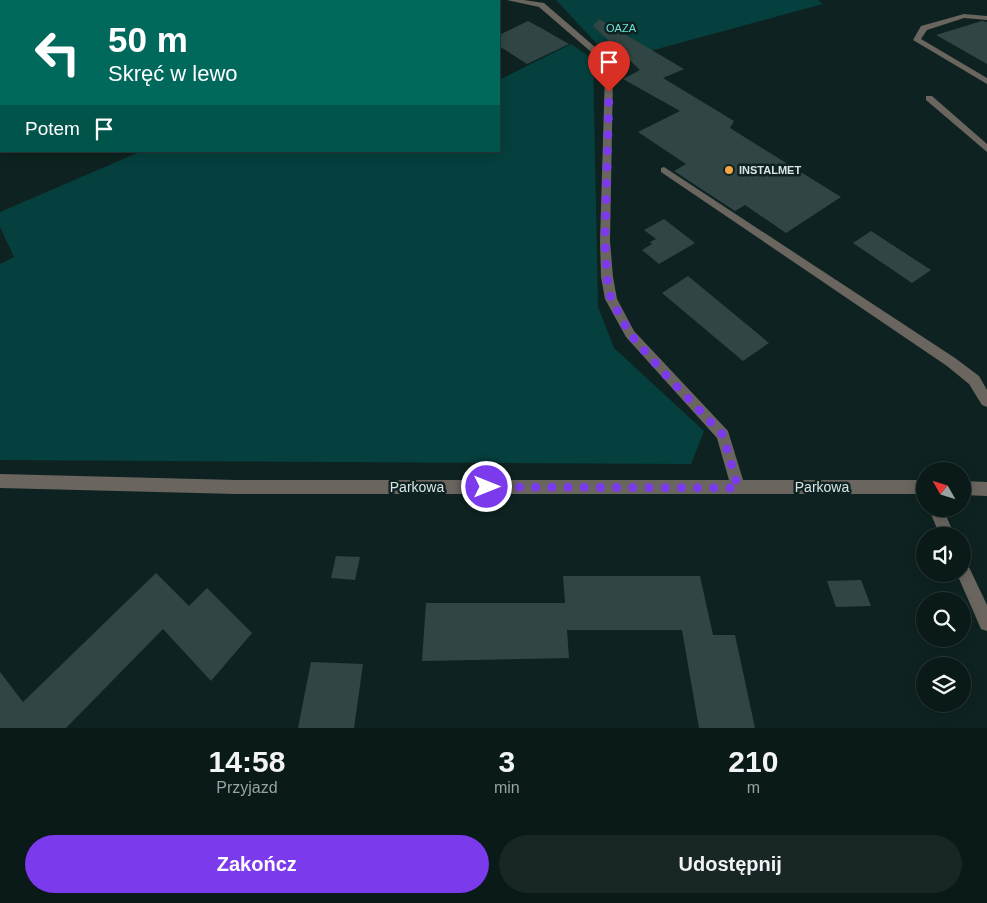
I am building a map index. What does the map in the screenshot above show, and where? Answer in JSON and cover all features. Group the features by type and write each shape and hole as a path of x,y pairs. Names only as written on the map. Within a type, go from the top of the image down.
{"street":[{"path":"511,0 541,6 600,56 609,73 605,240 607,278 611,299 630,334 723,435 738,488"},
{"path":"987,18 964,16 924,28 917,40 987,82"},
{"path":"929,98 987,149"},
{"path":"664,170 950,362 974,380 987,401"},
{"name":"Parkowa","path":"0,481 236,487 916,487"},
{"path":"971,488 987,489"},
{"path":"968,582 987,623"}],"green space":[{"name":"OAZA","path":"556,0 818,0 823,4 613,61"},
{"path":"571,44 593,59 598,307 614,348 704,431 691,464 0,460 0,264 14,257 0,227 0,212 140,152 500,152 500,80"}],"building":[{"path":"599,19 684,69 663,78 734,121 730,128 841,197 786,233 745,205 735,211 674,171 686,164 638,132 680,111 623,79 640,70 593,26"},
{"path":"528,21 569,44 527,64 500,47 500,35"},
{"path":"982,21 987,22 987,64 936,35"},
{"path":"664,219 695,243 659,264 642,250 656,239 644,230"},
{"path":"871,231 931,270 912,283 853,243"},
{"path":"688,276 769,343 743,361 662,293"},
{"path":"336,556 360,557 355,580 331,578"},
{"path":"156,573 189,606 207,588 252,633 211,681 163,629 66,728 0,728 0,672 23,702"},
{"path":"563,576 700,576 713,635 735,635 755,728 699,728 682,630 567,630 569,658 422,661 426,603 565,603"},
{"path":"861,580 871,606 836,607 827,581"},
{"path":"311,662 363,664 354,728 298,728"}],"place":[{"name":"INSTALMET","path":"729,170"}],"route":[{"path":"487,487 738,488 723,435 630,334 611,299 607,278 605,240 609,92"}]}
